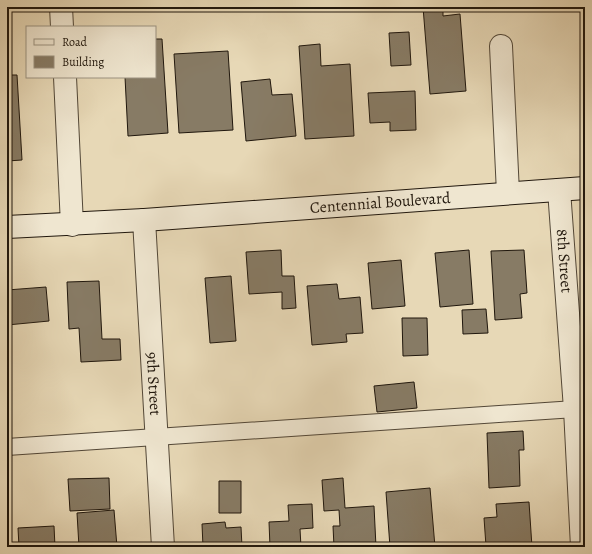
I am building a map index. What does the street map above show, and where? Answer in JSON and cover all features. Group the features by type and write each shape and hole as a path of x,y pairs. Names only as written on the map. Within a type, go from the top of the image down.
{"street":[{"path":"61,7 62,26"},
{"path":"501,46 508,194"},
{"path":"64,78 72,225"},
{"name":"Centennial Boulevard","path":"7,227 72,225 585,188"},
{"name":"8th Street","path":"559,190 575,409 582,547"},
{"name":"9th Street","path":"144,220 163,547"}],"lane":[{"path":"7,447 575,409"}],"building":[{"path":"423,7 443,7 443,16 460,14 466,91 430,94"},
{"path":"409,32 411,65 391,66 389,33"},
{"path":"156,39 162,39 168,133 128,136 125,78 156,78"},
{"path":"320,44 321,66 350,64 354,136 305,139 299,46"},
{"path":"228,51 233,130 179,133 174,54"},
{"path":"7,75 17,75 22,160 7,161"},
{"path":"270,79 272,95 292,94 296,136 246,141 241,82"},
{"path":"415,91 416,130 390,131 390,122 370,123 368,93"},
{"path":"281,250 282,276 294,276 296,308 282,309 282,292 249,294 246,252"},
{"path":"469,250 473,304 440,307 435,253"},
{"path":"524,250 527,293 520,294 522,318 495,320 491,251"},
{"path":"401,260 405,306 372,309 368,263"},
{"path":"231,276 236,341 210,343 205,278"},
{"path":"99,281 102,339 120,339 121,360 81,362 79,328 69,329 67,282"},
{"path":"337,284 339,299 360,297 363,333 346,334 347,342 312,345 307,286"},
{"path":"46,287 49,321 7,325 7,290"},
{"path":"486,309 488,333 463,334 462,310"},
{"path":"402,318 427,318 428,355 403,356"},
{"path":"414,382 417,408 377,412 374,386"},
{"path":"523,431 524,450 519,450 520,486 489,488 487,433"},
{"path":"109,478 110,509 70,511 68,479"},
{"path":"343,478 345,508 374,506 376,547 334,547 333,526 340,526 339,510 324,511 322,480"},
{"path":"219,481 241,481 241,513 219,513"},
{"path":"430,488 435,547 390,547 386,492"},
{"path":"529,502 532,547 486,546 484,518 497,517 496,504"},
{"path":"312,504 313,528 300,529 301,547 270,547 269,522 289,521 288,505"},
{"path":"114,510 117,547 79,547 77,513"},
{"path":"225,522 226,528 241,527 242,547 203,547 202,524"},
{"path":"54,526 55,547 19,547 18,528"}]}
